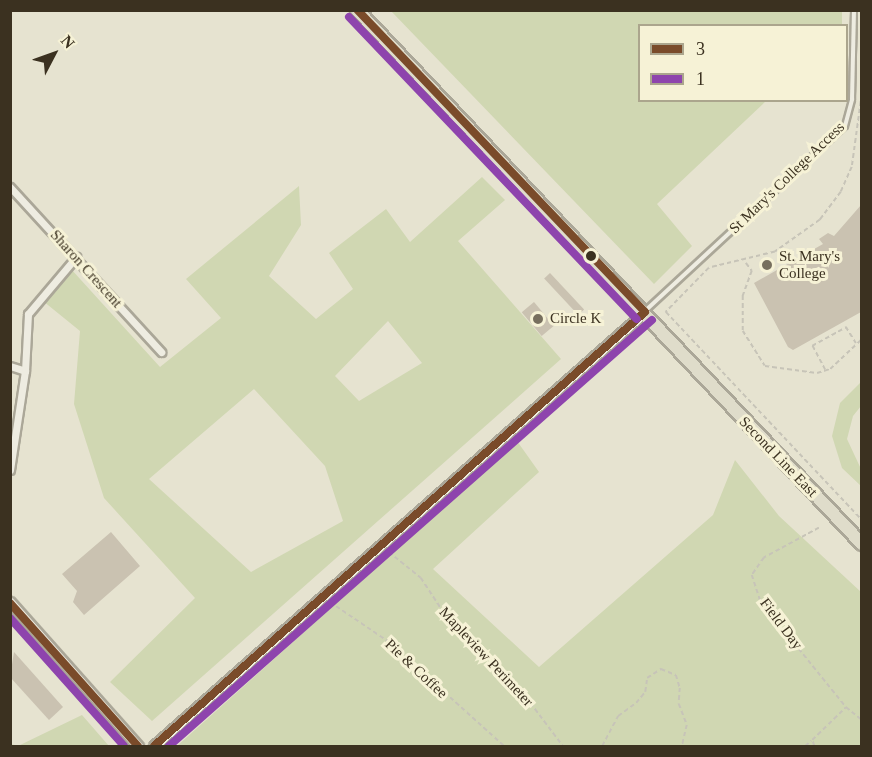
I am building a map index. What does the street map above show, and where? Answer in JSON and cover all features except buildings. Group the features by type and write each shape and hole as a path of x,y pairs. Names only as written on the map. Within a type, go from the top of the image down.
{"highway":[{"name":"Second Line East","path":"357,10 861,544"}],"street":[{"name":"Sharon Crescent","path":"10,187 161,352"},
{"path":"10,470 26,371 28,314 76,257"},
{"path":"154,747 644,313"},
{"path":"10,366 26,371"},
{"path":"10,602 138,747"}],"lane":[{"name":"St Mary's College Access","path":"644,313 845,126 852,99 854,10"}],"path":[{"path":"861,94 855,155 834,203 794,242 746,263 709,268 666,312 861,520"},
{"path":"746,263 752,271 743,296 743,331 758,360 780,370 825,370 861,339"},
{"path":"825,370 812,346 846,327 856,344"},
{"name":"Field Day","path":"819,528 764,558 752,575 761,602 846,707"},
{"name":"Mapleview Perimeter","path":"381,546 421,578 452,625 526,698 564,747"},
{"name":"Pie & Coffee","path":"324,596 389,642 504,747"},
{"path":"602,747 618,716 636,703 645,692 647,678 661,669 676,675 680,688 679,704 687,725 682,747"},
{"path":"805,747 846,707 861,720"},
{"path":"812,740 814,747"}],"green space":[{"path":"391,11 842,11 842,24 638,24 638,102 765,102 657,204 692,246 654,284"},
{"path":"482,177 505,200 458,241 561,359 152,721 110,682 195,598 104,498 74,404 80,331 43,301 71,269 160,367 221,318 186,279 299,186 301,225 269,276 316,319 353,289 329,253 386,209 410,242","holes":["388,321 422,363 359,401 335,376","254,389 325,466 343,521 251,572 149,479"]},
{"path":"861,382 861,406 853,416 847,439 861,469 861,486 842,468 832,436 840,403"},
{"path":"517,441 539,472 433,569 539,667 713,515 735,460 779,516 861,592 861,746 177,746"},
{"path":"82,715 109,746 18,746"}],"transit line":[{"name":"3","path":"154,746 645,312 357,10"},
{"name":"1","path":"349,17 637,319"},
{"name":"1","path":"169,746 652,320"},
{"name":"3","path":"10,603 138,746"},
{"name":"1","path":"10,618 124,746"}],"place":[{"name":"St. Mary's College","path":"767,265"},
{"name":"Circle K","path":"538,319"}]}
